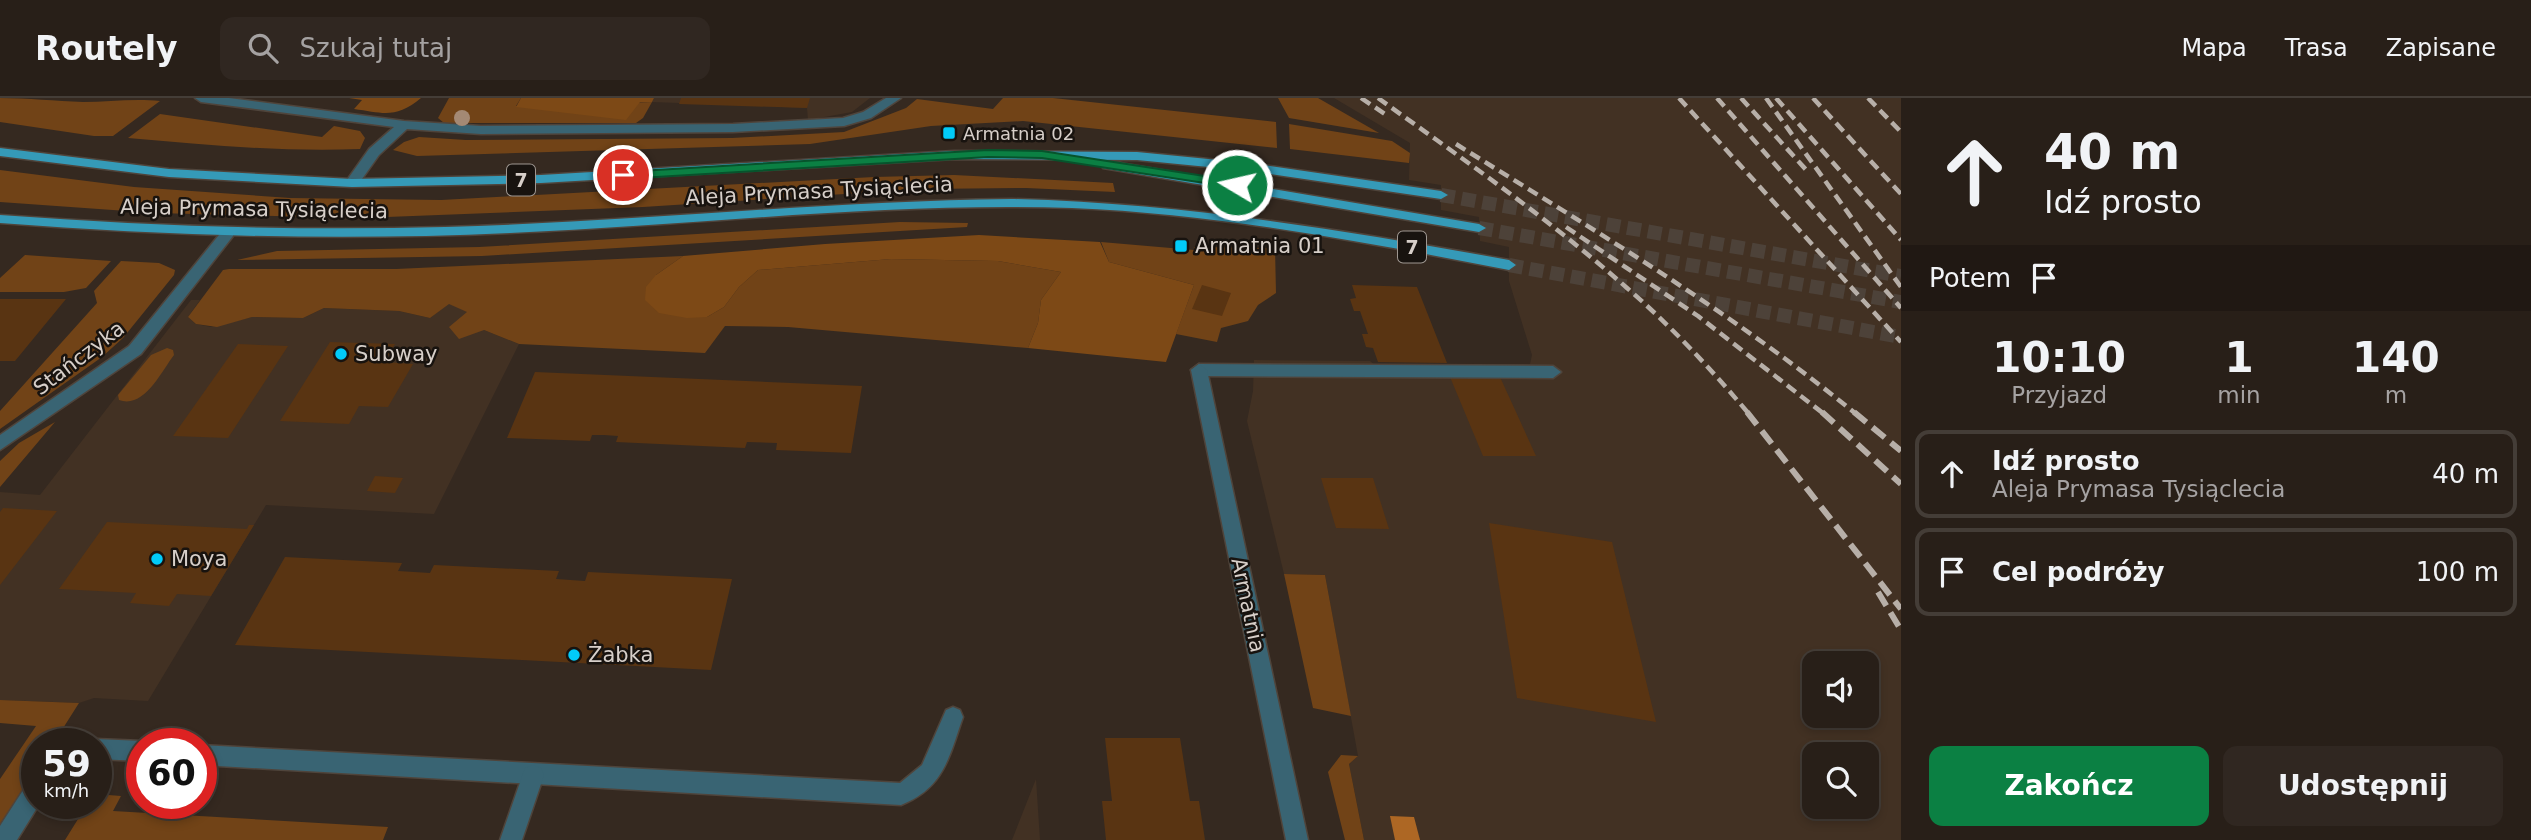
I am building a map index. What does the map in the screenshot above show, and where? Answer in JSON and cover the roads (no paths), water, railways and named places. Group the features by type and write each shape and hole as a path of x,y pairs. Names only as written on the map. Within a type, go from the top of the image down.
{"main road":[{"name":"Aleja Prymasa Tysiąclecia","path":"0,152 169,173 352,183 541,179 954,155 1042,155 1174,159 1441,195"},
{"name":"7","path":"1042,155 1211,180 1479,228"},
{"name":"Aleja Prymasa Tysiąclecia","path":"0,219 228,233 507,229 898,206 1013,203 1131,207 1243,218 1315,228 1509,265"}],"street":[{"path":"201,98 404,125 481,130 733,128 844,122 867,115 895,98"},
{"path":"352,183 374,152 404,125"},
{"name":"Stańczyka","path":"0,444 135,350 228,233"},
{"name":"Armatnia","path":"1297,840 1199,370 1553,372"},
{"path":"217,756 901,794 920,786 932,774 953,717"},
{"path":"511,840 533,775"},
{"path":"4,840 21,813"}],"tunnel":[{"path":"1441,195 1901,276"},
{"path":"1479,228 1901,302"},
{"path":"1509,265 1901,337"}],"railway":[{"path":"1361,98 1385,114"},
{"path":"1378,98 1505,190 1643,302 1705,364 1749,414"},
{"path":"1679,98 1901,342"},
{"path":"1717,98 1901,308"},
{"path":"1741,98 1809,173"},
{"path":"1766,98 1901,287"},
{"path":"1776,98 1901,240"},
{"path":"1813,98 1901,194"},
{"path":"1868,98 1901,132"},
{"path":"1456,144 1711,306 1856,414"},
{"path":"1566,227 1698,316 1824,414"},
{"path":"1747,412 1901,609"},
{"path":"1822,412 1901,484"},
{"path":"1854,412 1901,451"},
{"path":"1878,592 1901,630"}],"place":[{"name":"Armatnia 02","path":"949,133"},
{"name":"Armatnia 01","path":"1181,246"},
{"name":"Subway","path":"341,354"},
{"name":"Moya","path":"157,559"},
{"name":"Żabka","path":"574,655"}]}
